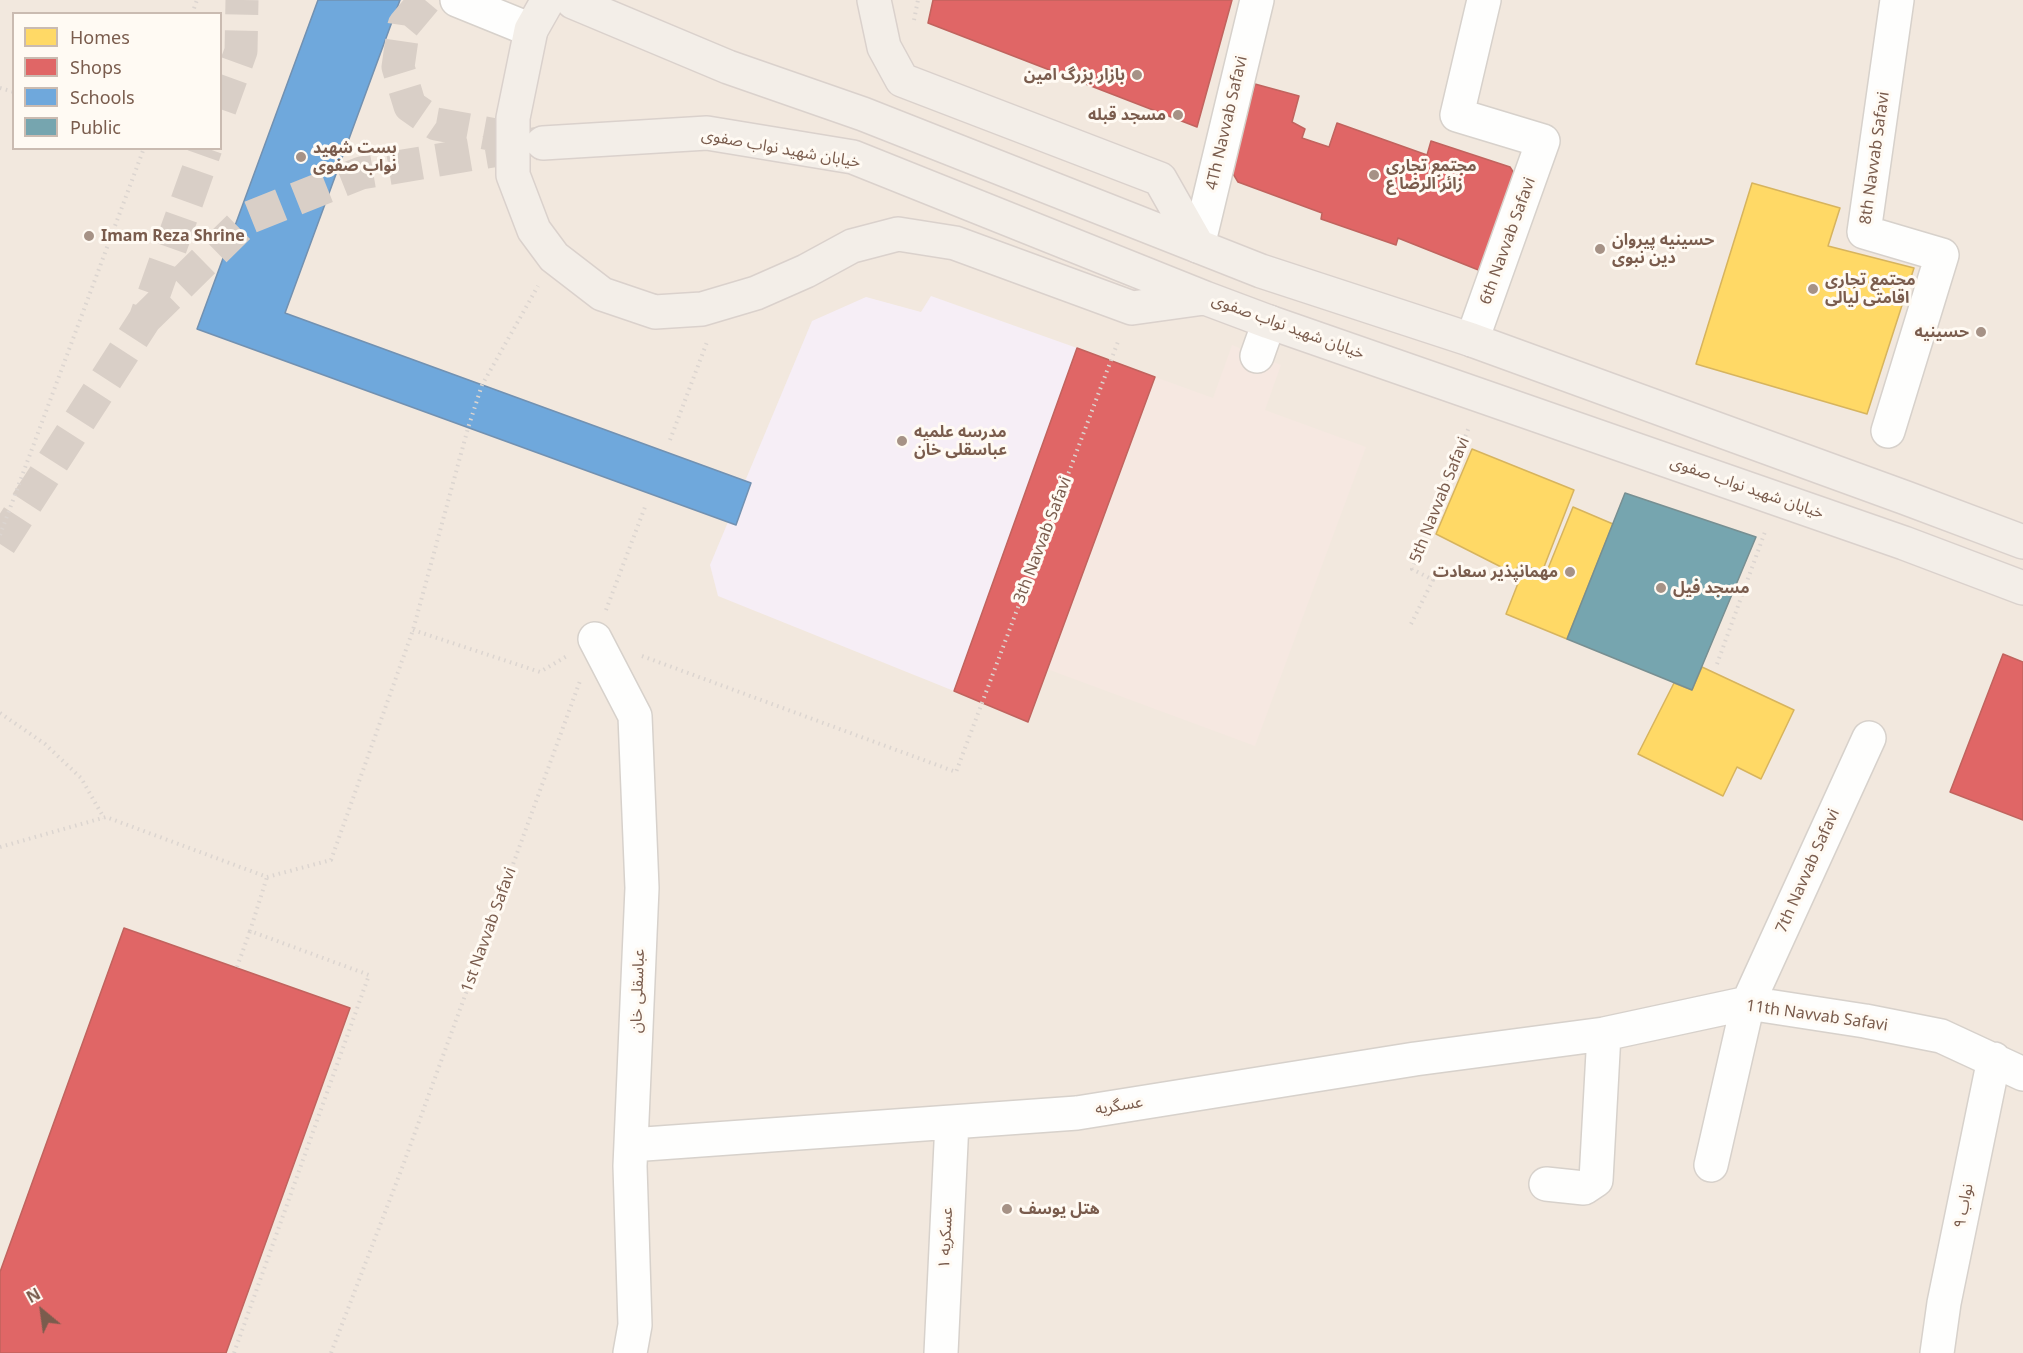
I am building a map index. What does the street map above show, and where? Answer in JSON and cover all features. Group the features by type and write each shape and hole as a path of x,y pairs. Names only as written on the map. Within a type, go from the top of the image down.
{"main road":[{"path":"874,0 884,46 902,80 1160,179 1198,246"},
{"path":"1205,298 1132,308 955,243 898,234 852,246 806,272 756,293 702,309 655,312 602,294 554,257 534,230 513,175 513,118 531,30 560,1 728,67 863,114 1261,271 1472,340 2023,542"},
{"name":"خیابان شهید نواب صفوی","path":"543,143 707,133 853,157 1269,322 1904,543 2023,588"}],"street":[{"path":"457,0 531,30"},
{"name":"4Th Navvab Safavi","path":"1198,246 1257,0"},
{"name":"6th Navvab Safavi","path":"1472,340 1544,141 1457,115 1484,0"},
{"name":"8th Navvab Safavi","path":"1888,431 1942,255 1864,232 1897,0"},
{"path":"1257,356 1269,322"},
{"name":"عباسقلی خان","path":"595,639 636,716 642,888 630,1166 635,1325 630,1353"},
{"name":"7th Navvab Safavi","path":"1711,1165 1748,1003 1869,738"},
{"name":"11th Navvab Safavi","path":"1604,1035 1748,1003 1865,1021 1941,1036 2023,1074"},
{"path":"1545,1184 1584,1188 1596,1180 1604,1035"},
{"name":"عسگریه","path":"631,1144 1077,1113 1414,1059 1604,1035"},
{"name":"نواب ۹","path":"1937,1353 1944,1303 1994,1059"},
{"name":"عسکریه ۱","path":"941,1353 952,1122"}],"path":[{"path":"0,535 143,150"},
{"path":"0,847 104,818 267,877 331,860 413,630 468,428 482,385 554,257"},
{"name":"3th Navvab Safavi","path":"595,639 956,772 1116,345 1132,308"},
{"path":"670,440 707,341 702,309"},
{"name":"5th Navvab Safavi","path":"1411,624 1433,580 1412,569 1481,395"},
{"path":"1717,664 1777,499"},
{"name":"1st Navvab Safavi","path":"331,1353 402,1168 645,507"},
{"path":"413,630 540,672 595,639"},
{"path":"0,713 45,744 81,778 104,818"},
{"path":"237,967 267,877"},
{"path":"234,1353 369,975 250,931"}],"shaded area":[{"path":"0,0 2023,0 2023,1353 0,1353"},
{"name":"مدرسه علمیه عباسقلی خان","path":"931,296 1077,348 954,691 718,596 710,565 812,321 866,297 921,312"},
{"path":"1232,345 1281,365 1265,410 1366,447 1255,746 1047,669 1155,377 1213,398"}],"building: Homes":[{"name":"مجتمع تجاری اقامتی لیالی","path":"1752,183 1840,208 1828,246 1914,268 1867,414 1696,364"},
{"path":"1472,449 1574,490 1542,572 1519,563 1515,574 1436,534"},
{"name":"مهمانپذیر سعادت","path":"1573,507 1613,524 1567,639 1506,614 1524,568 1545,576"},
{"path":"1702,667 1794,710 1761,779 1737,767 1723,796 1638,754 1674,683 1692,690"}],"building: Shops":[{"name":"بازار بزرگ امین","path":"933,0 1232,0 1197,127 928,23"},
{"name":"مجتمع تجاری زائر الرضا ع","path":"1255,84 1299,96 1292,122 1305,129 1302,138 1329,147 1337,123 1427,155 1431,141 1510,167 1517,178 1481,271 1398,238 1396,245 1321,219 1322,213 1238,182 1232,172"},
{"path":"1077,348 1155,377 1028,722 954,691"},
{"path":"2003,654 2023,662 2023,820 1950,792"},
{"path":"124,928 350,1008 226,1353 0,1353 0,1272"}],"building: Schools":[{"name":"بست شهید نواب صفوی","path":"318,0 400,0 285,313 751,483 736,525 197,329"}],"building: Public":[{"name":"مسجد فیل","path":"1625,493 1756,537 1692,690 1567,639"}],"tunnel":[{"path":"222,103 241,51 242,0"},
{"path":"425,0 404,25 398,67 410,106 436,124 518,139"},
{"path":"145,319 248,218 361,173 540,143"},
{"path":"0,544 145,319 205,150"}],"place":[{"name":"بازار بزرگ امین","path":"1137,75"},
{"name":"مسجد قبله","path":"1178,115"},
{"name":"بست شهید نواب صفوی","path":"301,157"},
{"name":"مجتمع تجاری زائر الرضا ع","path":"1374,175"},
{"name":"Imam Reza Shrine","path":"89,236"},
{"name":"حسینیه پیروان دین نبوی","path":"1600,249"},
{"name":"مجتمع تجاری اقامتی لیالی","path":"1813,289"},
{"name":"حسینیه","path":"1981,332"},
{"name":"مدرسه علمیه عباسقلی خان","path":"902,441"},
{"name":"مهمانپذیر سعادت","path":"1570,572"},
{"name":"مسجد فیل","path":"1661,588"},
{"name":"هتل یوسف","path":"1007,1209"}]}
